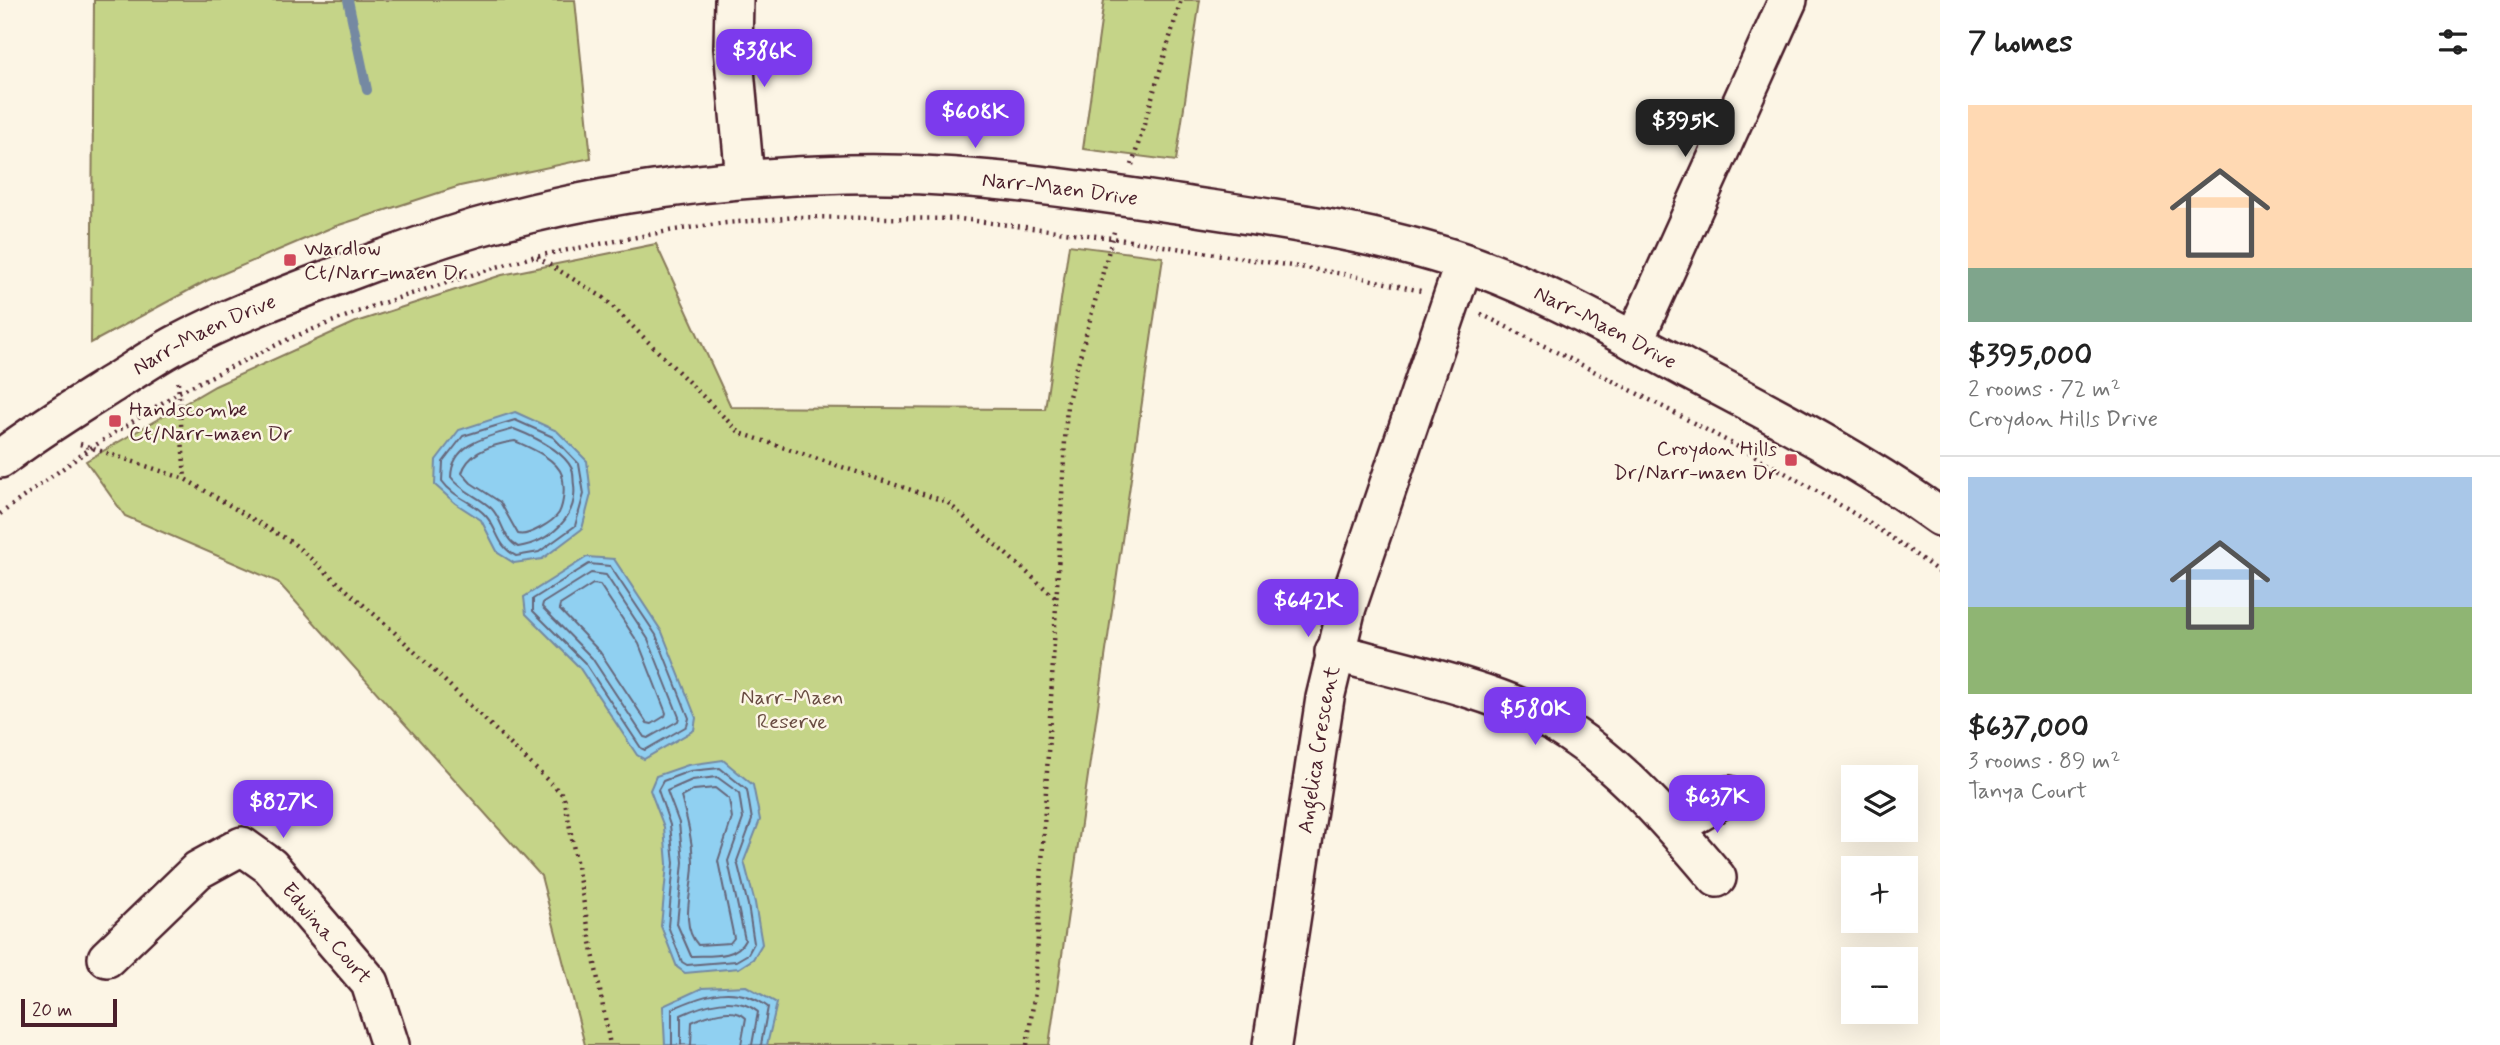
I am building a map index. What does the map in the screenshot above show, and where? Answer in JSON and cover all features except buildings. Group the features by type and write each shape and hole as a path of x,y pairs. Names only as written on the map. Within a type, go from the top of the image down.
{"street":[{"path":"734,0 733,48 745,179"},
{"path":"1634,341 1788,0"},
{"name":"Narr-Maen Drive","path":"0,459 38,429 176,345 278,298 409,249 477,227 625,195 745,179 848,174 946,176 1123,196 1349,231 1464,263 1551,298 1634,341 1797,428 1902,489 1940,517"},
{"name":"Angelica Crescent","path":"1272,1045 1334,652 1366,549 1464,263"},
{"path":"1334,652 1482,694 1543,718 1593,750 1675,827 1717,878"},
{"path":"1675,827 1729,794"},
{"name":"Edwina Court","path":"107,957 198,870 242,846 271,866 370,983 390,1045"}],"path":[{"path":"1027,1045 1035,992 1068,404 1123,196 1181,0"},
{"path":"526,216 532,253 604,298 740,433 947,502 1058,600"},
{"path":"0,514 91,448 178,393 293,337 373,306 536,256 700,226 797,217 961,219 1112,238 1350,275 1426,292 1451,301 1646,397 1797,479 1911,551 1940,573"},
{"path":"176,345 185,479"},
{"path":"38,429 185,479 293,543 392,630 564,796 610,1045"}],"green space":[{"path":"94,0 575,0 591,158 460,186 333,227 208,280 91,343"},
{"path":"1104,0 1200,0 1176,161 1083,149"},
{"name":"Narr-Maen Reserve","path":"656,244 731,407 1045,409 1069,245 1163,257 1049,1045 585,1045 541,876 278,582 125,516 86,461 215,386 356,322 502,275"}],"water":[{"path":"515,412 557,431 587,461 591,494 582,529 542,559 514,563 498,553 481,520 455,503 435,485 436,460 459,430"},
{"path":"587,557 614,559 662,632 696,718 694,730 644,759 637,755 579,667 526,614 524,597"},
{"path":"723,760 753,785 760,820 744,861 762,944 753,959 739,968 685,973 677,967 661,926 667,864 664,827 650,790 656,776 688,765"},
{"path":"746,986 777,1003 767,1045 665,1045 663,1006 702,988"}],"waterway":[{"path":"348,0 367,90"}],"place":[{"name":"Wardlow Ct/Narr-maen Dr","path":"290,260"},
{"name":"Handscombe Ct/Narr-maen Dr","path":"115,421"},
{"name":"Croydon Hills Dr/Narr-maen Dr","path":"1791,460"}]}
